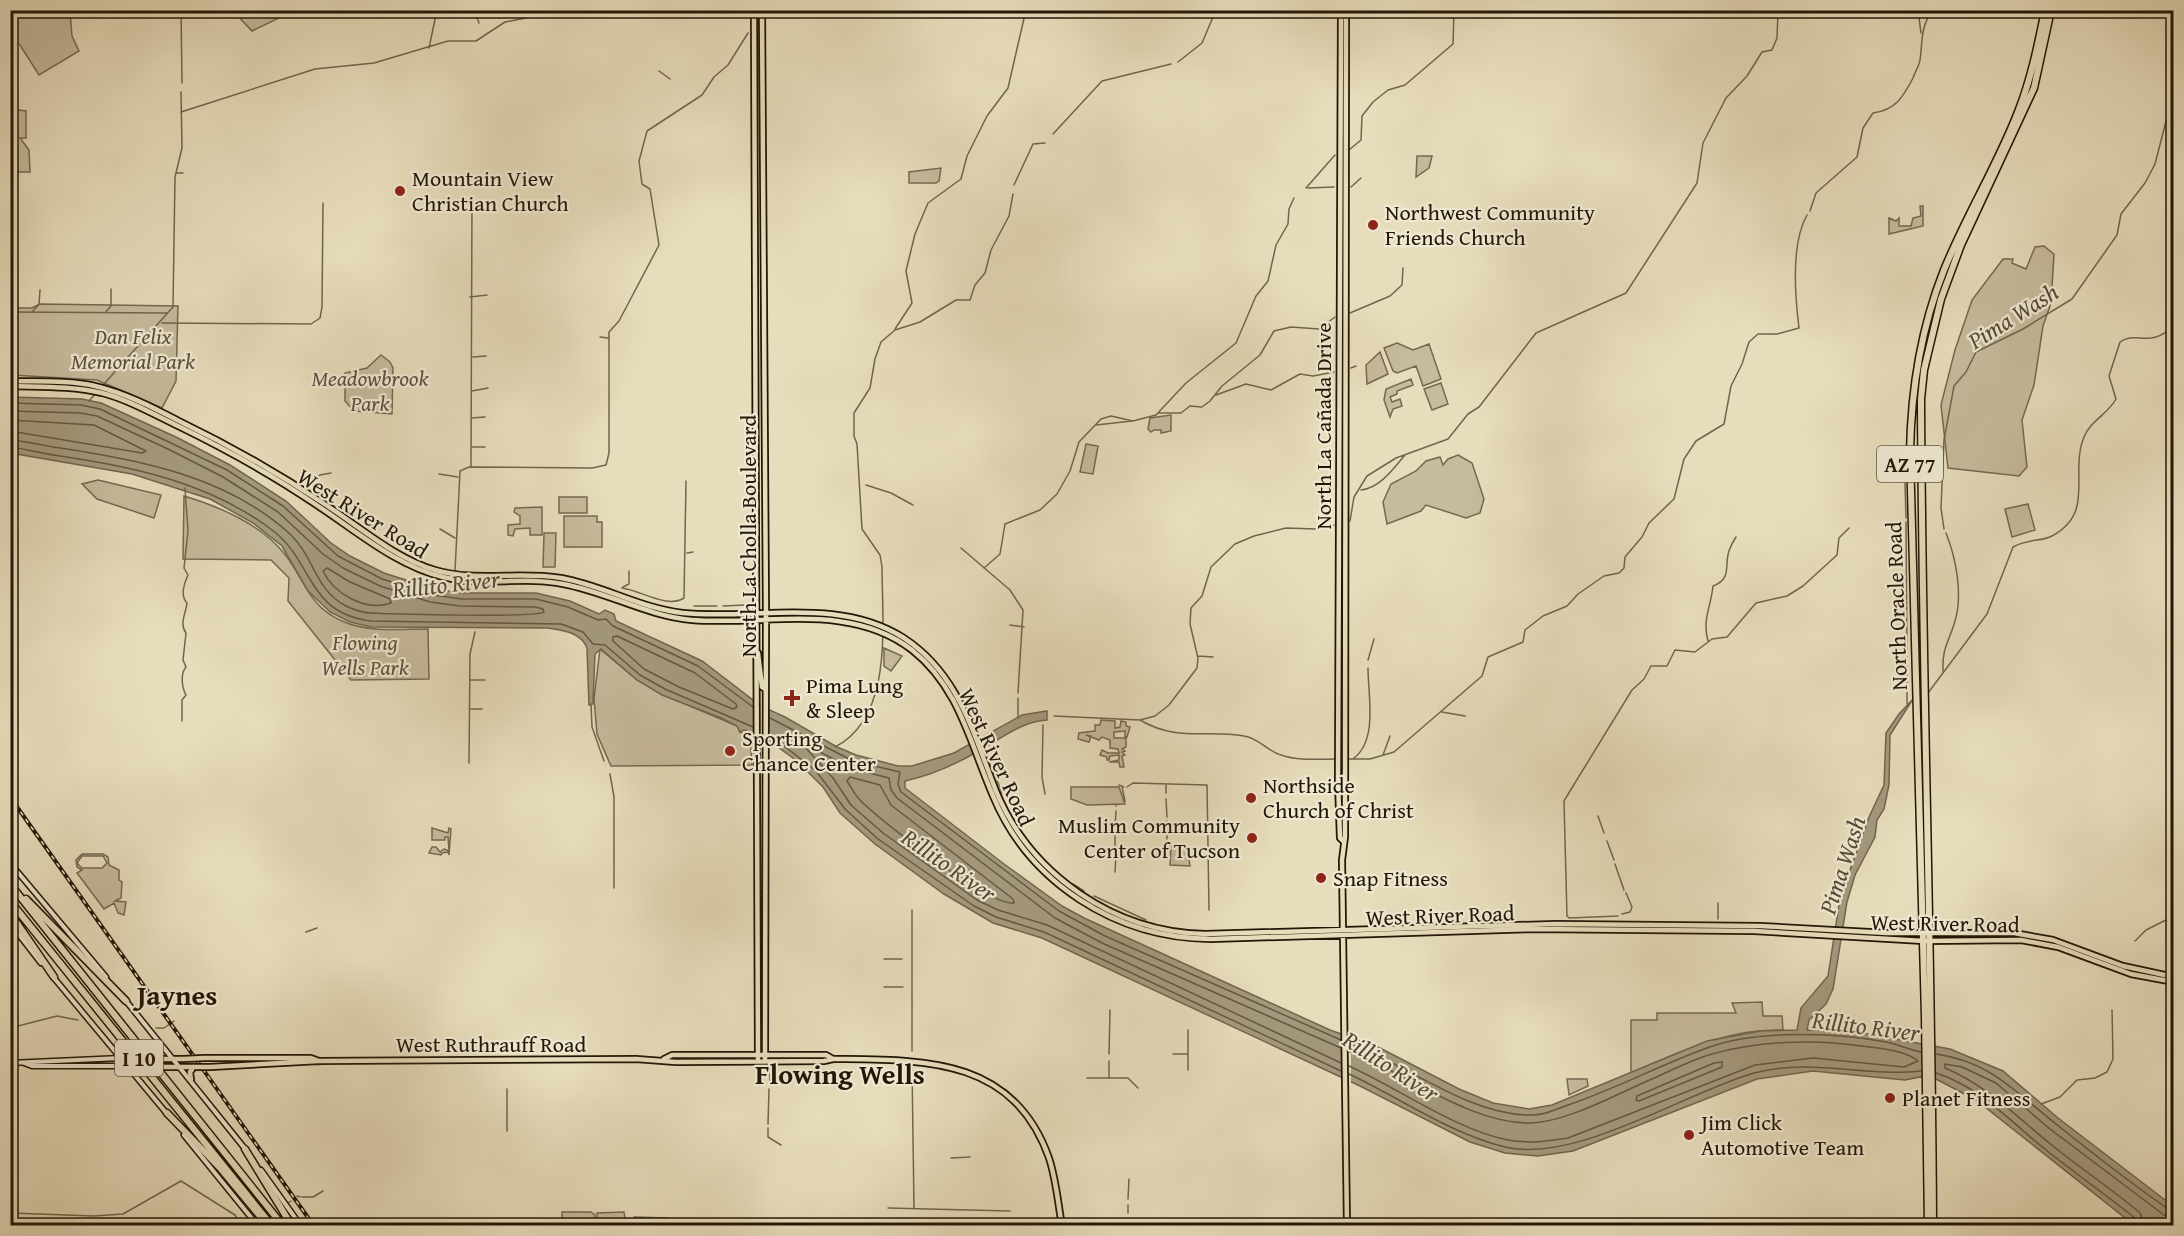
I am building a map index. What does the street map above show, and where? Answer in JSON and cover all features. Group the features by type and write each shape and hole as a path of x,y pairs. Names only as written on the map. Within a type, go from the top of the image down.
{"highway":[{"name":"North Oracle Road","path":"1930,1044 1928,1026 1925,1022 1910,438 1919,353 1937,290 2017,113 2035,61 2044,10"},
{"name":"North Oracle Road","path":"1933,1226 1933,1123 1929,1080 1930,937 1925,754 1922,399 1924,370 1943,291 1957,247 2034,88 2051,10"},
{"path":"10,883 126,1001"},
{"name":"I 10","path":"10,883 249,1180 283,1226"},
{"name":"I 10","path":"10,901 270,1226"},
{"path":"10,913 54,977"},
{"name":"North Oracle Road","path":"1928,1226 1926,1093 1929,1080"},
{"path":"1926,1093 1929,1094 1930,1118 1933,1123"},
{"path":"167,1113 221,1169 270,1226"},
{"path":"245,1149 292,1226"}],"main road":[{"name":"North La Cholla Boulevard","path":"754,10 758,1061"},
{"name":"North La Cholla Boulevard","path":"762,10 766,613 765,1061"},
{"name":"North La Cañada Drive","path":"1341,10 1341,759 1347,1226"},
{"name":"North La Cañada Drive","path":"1341,759 1346,10"},
{"name":"West River Road","path":"10,381 95,386 234,454 333,512 400,561 426,572 460,578 559,583 662,615 697,620 834,620 877,627"},
{"name":"West River Road","path":"10,386 102,391"},
{"name":"West River Road","path":"460,578 563,578 663,610 692,613 831,614 884,630 911,650 941,679 975,741 999,802 1019,843 1046,873 1083,903 1125,924 1165,935 1197,939 1343,932 1532,929 1754,931 2011,939 2038,942 2137,973 2173,979"},
{"path":"662,615 688,616 692,613"},
{"path":"757,651 761,663 762,687 765,689"},
{"path":"10,863 191,1080 301,1226"},
{"path":"10,923 258,1226"},
{"path":"2173,979 2174,1044"},
{"path":"108,1059 112,1047"},
{"name":"West Ruthrauff Road","path":"664,1059 672,1055 758,1053 826,1055 833,1059"},
{"path":"10,1063 122,1058"},
{"name":"West Ruthrauff Road","path":"122,1058 311,1058 319,1061"},
{"name":"West Ruthrauff Road","path":"128,1066 193,1068 319,1061 664,1059 676,1062 824,1061 833,1059 939,1063 967,1072 991,1084 1022,1110 1043,1143 1052,1171 1062,1226"},
{"path":"21,1063 32,1066 128,1066"},
{"path":"191,1080 193,1068"}],"green space":[{"path":"11,11 70,12 72,36 79,51 39,75 20,45 11,38"},
{"path":"233,11 278,11 281,17 252,31"},
{"path":"11,109 26,111 26,138 20,138 29,150 30,172 11,172"},
{"path":"1417,156 1432,156 1429,168 1416,177"},
{"path":"941,168 939,181 936,183 909,183 909,172"},
{"path":"1920,206 1923,206 1923,226 1889,234 1889,218 1896,221 1899,218 1899,226 1911,226 1913,218 1921,216"},
{"path":"2044,246 2054,254 2051,303 2043,326 2034,385 2022,420 2027,467 2019,476 1948,468 1941,405 1955,350 1972,300 2003,259 2013,259 2012,263 2026,269 2035,247"},
{"name":"Dan Felix Memorial Park","path":"40,304 178,306 176,381 162,408 97,380 11,375 11,308 32,308"},
{"path":"1397,343 1413,350 1429,344 1441,379 1423,386 1416,366 1397,373 1393,371 1384,348"},
{"path":"1380,352 1388,374 1367,384 1366,365"},
{"name":"Meadowbrook Park","path":"381,355 390,362 393,368 392,414 354,411 345,401 345,373 367,368"},
{"path":"1411,379 1413,385 1397,391 1397,394 1390,397 1392,402 1400,399 1402,406 1393,409 1390,417 1384,400 1386,389"},
{"path":"1441,383 1448,404 1432,410 1424,389"},
{"path":"1171,415 1171,431 1161,433 1161,430 1151,432 1148,429 1150,418"},
{"path":"1086,444 1098,446 1093,474 1080,472"},
{"path":"1458,455 1472,463 1484,499 1480,513 1466,518 1426,505 1421,511 1387,524 1383,502 1391,484 1416,471 1426,461 1440,457 1443,465 1448,459"},
{"path":"98,480 161,495 154,518 97,499 82,484"},
{"name":"Flowing Wells Park","path":"184,496 238,517 263,533 283,552 308,591 321,608 330,615 362,627 384,630 428,629 429,679 351,680 288,601 289,578 271,560 183,559"},
{"path":"559,497 587,497 587,513 559,513"},
{"path":"2028,504 2035,530 2012,537 2005,509"},
{"path":"542,507 542,535 530,535 530,528 515,529 513,536 508,535 508,525 520,524 520,516 514,512 515,508"},
{"path":"564,516 597,516 597,522 602,522 602,547 564,547"},
{"path":"544,533 556,533 555,567 543,567"},
{"path":"884,648 902,656 891,671 884,666"},
{"path":"600,649 637,680 662,694 737,726 740,732 750,736 752,765 611,766 597,734 594,699"},
{"path":"1101,720 1115,721 1115,728 1120,727 1121,721 1126,722 1126,726 1130,727 1127,737 1125,737 1125,731 1114,732 1114,738 1126,738 1126,747 1122,749 1125,751 1122,752 1125,755 1122,756 1124,767 1120,767 1119,762 1109,762 1119,760 1119,755 1110,756 1107,760 1107,757 1100,755 1102,750 1108,753 1119,753 1118,749 1110,748 1110,740 1091,737 1089,742 1078,739 1079,733 1095,731 1095,725 1100,725"},
{"path":"1071,787 1119,787 1125,804 1087,805 1071,799"},
{"path":"432,828 448,833 449,828 451,829 449,855 448,852 441,855 429,853 432,847 436,847 440,852 444,849 449,851 448,837 445,837 445,840 432,840"},
{"path":"1171,845 1187,846 1190,866 1170,865"},
{"path":"82,854 103,854 108,857 109,865 119,870 119,880 122,882 121,898 115,901 126,902 124,915 118,913 114,903 104,909 77,873 82,870 77,867 76,860","holes":["82,856 103,856 107,863 102,868 82,868 77,863"]},
{"path":"1762,1002 1763,1016 1782,1016 1783,1030 1763,1030 1724,1037 1631,1073 1631,1020 1657,1020 1657,1013 1736,1013 1732,1003"},
{"path":"1567,1079 1587,1079 1588,1086 1569,1095"},
{"path":"562,1212 591,1212 595,1215 595,1225 562,1225"},
{"path":"624,1212 626,1225 598,1225 597,1213"},
{"path":"634,1217 668,1218 668,1225 633,1225"}],"water":[{"name":"Rillito River","path":"10,397 82,399 101,403 176,437 230,465 286,501 331,543 350,556 384,573 434,589 462,593 536,593 570,601 599,614 605,610 614,614 616,621 702,661 761,706 856,755 898,766 912,766 954,753 1022,715 1047,711 1047,720 1028,724 958,762 905,781 905,788 1004,864 1062,906 1084,918 1330,1030 1380,1048 1459,1089 1493,1103 1529,1109 1552,1105 1707,1041 1760,1031 1797,1030 1801,1008 1828,976 1840,898 1869,817 1884,785 1886,733 1913,699 1890,735 1889,785 1884,809 1877,820 1875,837 1855,875 1847,902 1833,989 1826,1004 1809,1020 1807,1030 1846,1030 1950,1049 2003,1071 2058,1118 2173,1206 2173,1225 2134,1225 1976,1100 1936,1079 1920,1077 1905,1080 1813,1071 1757,1079 1573,1151 1538,1156 1505,1153 1470,1142 1358,1085 1042,938 993,923 944,894 875,844 840,813 823,787 797,761 764,737 744,730 740,732 737,726 721,718 662,695 637,680 601,649 595,654 593,704 589,705 587,648 576,635 547,628 371,627 350,622 330,612 308,591 282,546 253,523 210,499 132,474 11,453"}],"pier":[{"path":"753,696 769,707 768,744 753,736"},
{"path":"1341,1030 1351,1034 1351,1085 1342,1081"}],"waterway":[{"path":"181,10 182,83"},
{"path":"429,48 437,10"},
{"path":"474,10 479,23"},
{"path":"181,112 315,69 374,63 448,41 476,41 505,22 526,18 541,10"},
{"path":"1178,62 1202,43 1216,10"},
{"path":"1349,150 1361,140 1362,116 1373,102 1388,90 1405,85 1453,44 1454,10"},
{"path":"1350,521 1354,497 1367,476 1396,458 1448,439 1468,414 1479,407 1536,333 1626,293 1697,183 1703,143 1726,98 1747,76 1762,52 1772,50 1777,38 1778,10"},
{"path":"1918,10 1921,33"},
{"path":"1810,211 1816,193 1857,157 1863,128 1873,113 1893,106 1906,91 1919,62 1924,29 1932,10"},
{"path":"895,329 912,303 906,271 915,234 928,203 961,179 967,156 987,116 1008,88 1025,14"},
{"name":"Rillito River","path":"455,571 460,471 469,467 592,468 606,465 609,453 609,332 619,321 659,245 650,189 642,184 639,161 647,131 702,95 714,77 728,65 748,33"},
{"name":"Pima Wash","path":"1944,529 1941,508 1944,440 1954,386 1966,372 1976,352 2023,329 2072,299 2117,235 2121,214 2145,183 2155,164 2172,98 2168,77 2174,44"},
{"path":"1053,134 1102,81 1171,64"},
{"path":"659,71 670,79"},
{"path":"103,385 173,307 175,177 182,148 181,92"},
{"path":"1014,185 1033,144 1045,143"},
{"path":"1306,188 1335,155"},
{"path":"176,173 183,173"},
{"path":"1351,187 1361,178"},
{"path":"1308,188 1334,187"},
{"path":"835,747 854,733 867,714 876,692 883,641 882,567 880,555 862,529 854,413 870,388 875,359 881,342 895,330 920,322 956,300 970,300 975,285 985,273 991,250 1009,216 1013,194"},
{"path":"984,568 1000,554 1005,524 1040,510 1057,494 1070,471 1079,442 1101,419 1111,416 1133,421 1156,415 1186,383 1236,343 1256,296 1268,281 1276,245 1288,224 1289,209 1294,198"},
{"path":"471,467 472,199"},
{"path":"162,323 311,324 320,318 323,203"},
{"path":"1347,759 1370,759 1394,752 1482,676 1488,657 1523,642 1525,630 1543,616 1567,606 1578,594 1604,576 1619,573 1624,568 1625,557 1642,537 1649,523 1674,499 1684,459 1696,441 1724,424 1731,386 1742,364 1749,342 1758,334 1777,334 1799,328 1796,301 1796,255 1798,240 1807,215"},
{"path":"1350,313 1390,296 1402,285 1403,268"},
{"path":"105,313 111,306 111,289"},
{"path":"33,311 39,304 40,290"},
{"path":"470,297 487,295"},
{"path":"10,312 167,313"},
{"path":"1159,413 1181,413 1190,406 1202,407 1222,386 1260,355 1274,331 1291,327 1319,329 1335,317"},
{"path":"1928,693 1987,614 2013,547 2024,542 2052,536 2073,516 2078,504 2080,451 2084,437 2090,426 2116,399 2109,376 2120,342 2132,338 2158,337 2174,325"},
{"path":"600,337 608,338"},
{"path":"473,357 486,356"},
{"path":"1351,368 1356,366"},
{"path":"1216,395 1246,384 1271,390 1300,374 1313,376 1334,372"},
{"path":"472,391 488,388"},
{"path":"89,401 96,393"},
{"path":"471,418 485,417"},
{"path":"1096,425 1132,421"},
{"path":"471,447 485,447"},
{"path":"1361,490 1374,486 1405,455"},
{"path":"315,480 320,475 331,473"},
{"path":"439,474 458,477"},
{"path":"622,588 662,600 677,601 684,598 686,481"},
{"path":"1905,483 1906,518"},
{"path":"866,485 891,493 913,505"},
{"path":"182,721 182,700 186,695 182,681 186,667 183,660 186,633 183,622 187,603 183,593 188,575 184,568 188,531 185,488"},
{"path":"1906,522 1907,653"},
{"path":"1054,716 1140,720 1155,716 1169,705 1197,668 1198,658 1190,624 1191,608 1202,596 1211,567 1235,544 1254,536 1286,528 1316,529 1334,525"},
{"path":"1618,916 1569,918 1567,916 1564,801 1632,690 1644,679 1651,666 1667,666 1675,650 1695,652 1712,639 1727,637 1756,603 1787,596 1803,586 1837,555 1839,538 1849,528"},
{"path":"440,529 455,538"},
{"name":"Pima Wash","path":"1943,671 1945,650 1955,621 1958,599 1955,565 1946,533"},
{"path":"1708,641 1706,619 1713,586 1725,577 1729,552 1736,537"},
{"path":"961,548 1010,590 1023,610 1018,693"},
{"path":"687,553 693,552"},
{"path":"623,587 629,584 629,571"},
{"name":"Rillito River","path":"452,591 455,582"},
{"path":"723,606 745,605"},
{"path":"694,606 717,606"},
{"path":"1010,625 1024,627"},
{"path":"469,763 470,654 475,632"},
{"path":"1368,660 1374,639"},
{"path":"1198,656 1213,657"},
{"path":"1907,657 1907,704"},
{"path":"1354,758 1361,750 1369,729 1368,668"},
{"path":"471,680 485,680"},
{"path":"1018,698 1018,718"},
{"path":"591,704 592,727 604,761"},
{"path":"471,709 482,709"},
{"path":"1442,712 1465,716"},
{"path":"1140,720 1154,727 1179,733 1230,734 1249,737 1276,753 1288,757 1336,759"},
{"path":"1043,725 1042,777 1045,794"},
{"path":"1383,755 1390,736"},
{"path":"991,765 1002,793"},
{"path":"610,774 614,797 614,888"},
{"path":"1127,787 1133,783 1207,785 1209,910"},
{"path":"1119,785 1124,787"},
{"path":"1166,785 1166,793"},
{"path":"1122,787 1125,801"},
{"path":"1166,799 1167,817"},
{"path":"1115,829 1116,811"},
{"path":"1598,816 1604,833"},
{"path":"1167,821 1167,839"},
{"path":"1115,833 1115,851"},
{"path":"1607,841 1614,860"},
{"path":"1115,872 1116,855"},
{"path":"1615,864 1624,890"},
{"path":"1073,884 1084,891"},
{"path":"1622,914 1630,912 1632,907 1626,893"},
{"path":"1094,896 1146,920"},
{"path":"1718,903 1718,919"},
{"path":"912,910 912,1051"},
{"path":"2135,941 2146,930 2174,916"},
{"path":"306,932 317,928"},
{"path":"884,959 902,959"},
{"path":"884,987 903,987"},
{"path":"1109,1054 1110,1010"},
{"path":"2041,1104 2060,1097 2077,1080 2095,1078 2107,1072 2113,1059 2112,1010"},
{"path":"10,1028 57,1016 78,1020"},
{"path":"156,1028 164,1028 174,1021"},
{"path":"1188,1030 1188,1070"},
{"path":"1173,1054 1188,1054"},
{"path":"1109,1061 1109,1077"},
{"path":"769,1065 770,1083"},
{"path":"912,1067 914,1208"},
{"path":"911,1071 922,1071"},
{"path":"1087,1078 1128,1078 1138,1088"},
{"path":"507,1089 507,1131"},
{"path":"768,1124 769,1089"},
{"path":"768,1128 768,1137 781,1145"},
{"path":"951,1158 970,1157"},
{"path":"1128,1199 1129,1179"},
{"path":"10,1213 94,1216 123,1214 181,1181 235,1215 242,1226"},
{"path":"302,1197 313,1197 323,1191"},
{"path":"1128,1205 1128,1213"},
{"path":"888,1208 1010,1211"}],"railway":[{"path":"10,797 314,1226"}],"place":[{"name":"Mountain View Christian Church","path":"400,191"},
{"name":"Northwest Community Friends Church","path":"1373,225"},
{"name":"Pima Lung & Sleep","path":"792,698"},
{"name":"Sporting Chance Center","path":"730,751"},
{"name":"Northside Church of Christ","path":"1251,798"},
{"name":"Muslim Community Center of Tucson","path":"1252,838"},
{"name":"Snap Fitness","path":"1321,878"},
{"name":"Planet Fitness","path":"1890,1098"},
{"name":"Jim Click Automotive Team","path":"1689,1135"}],"district":[{"name":"Jaynes","path":"177,994"},
{"name":"Flowing Wells","path":"840,1073"}]}
